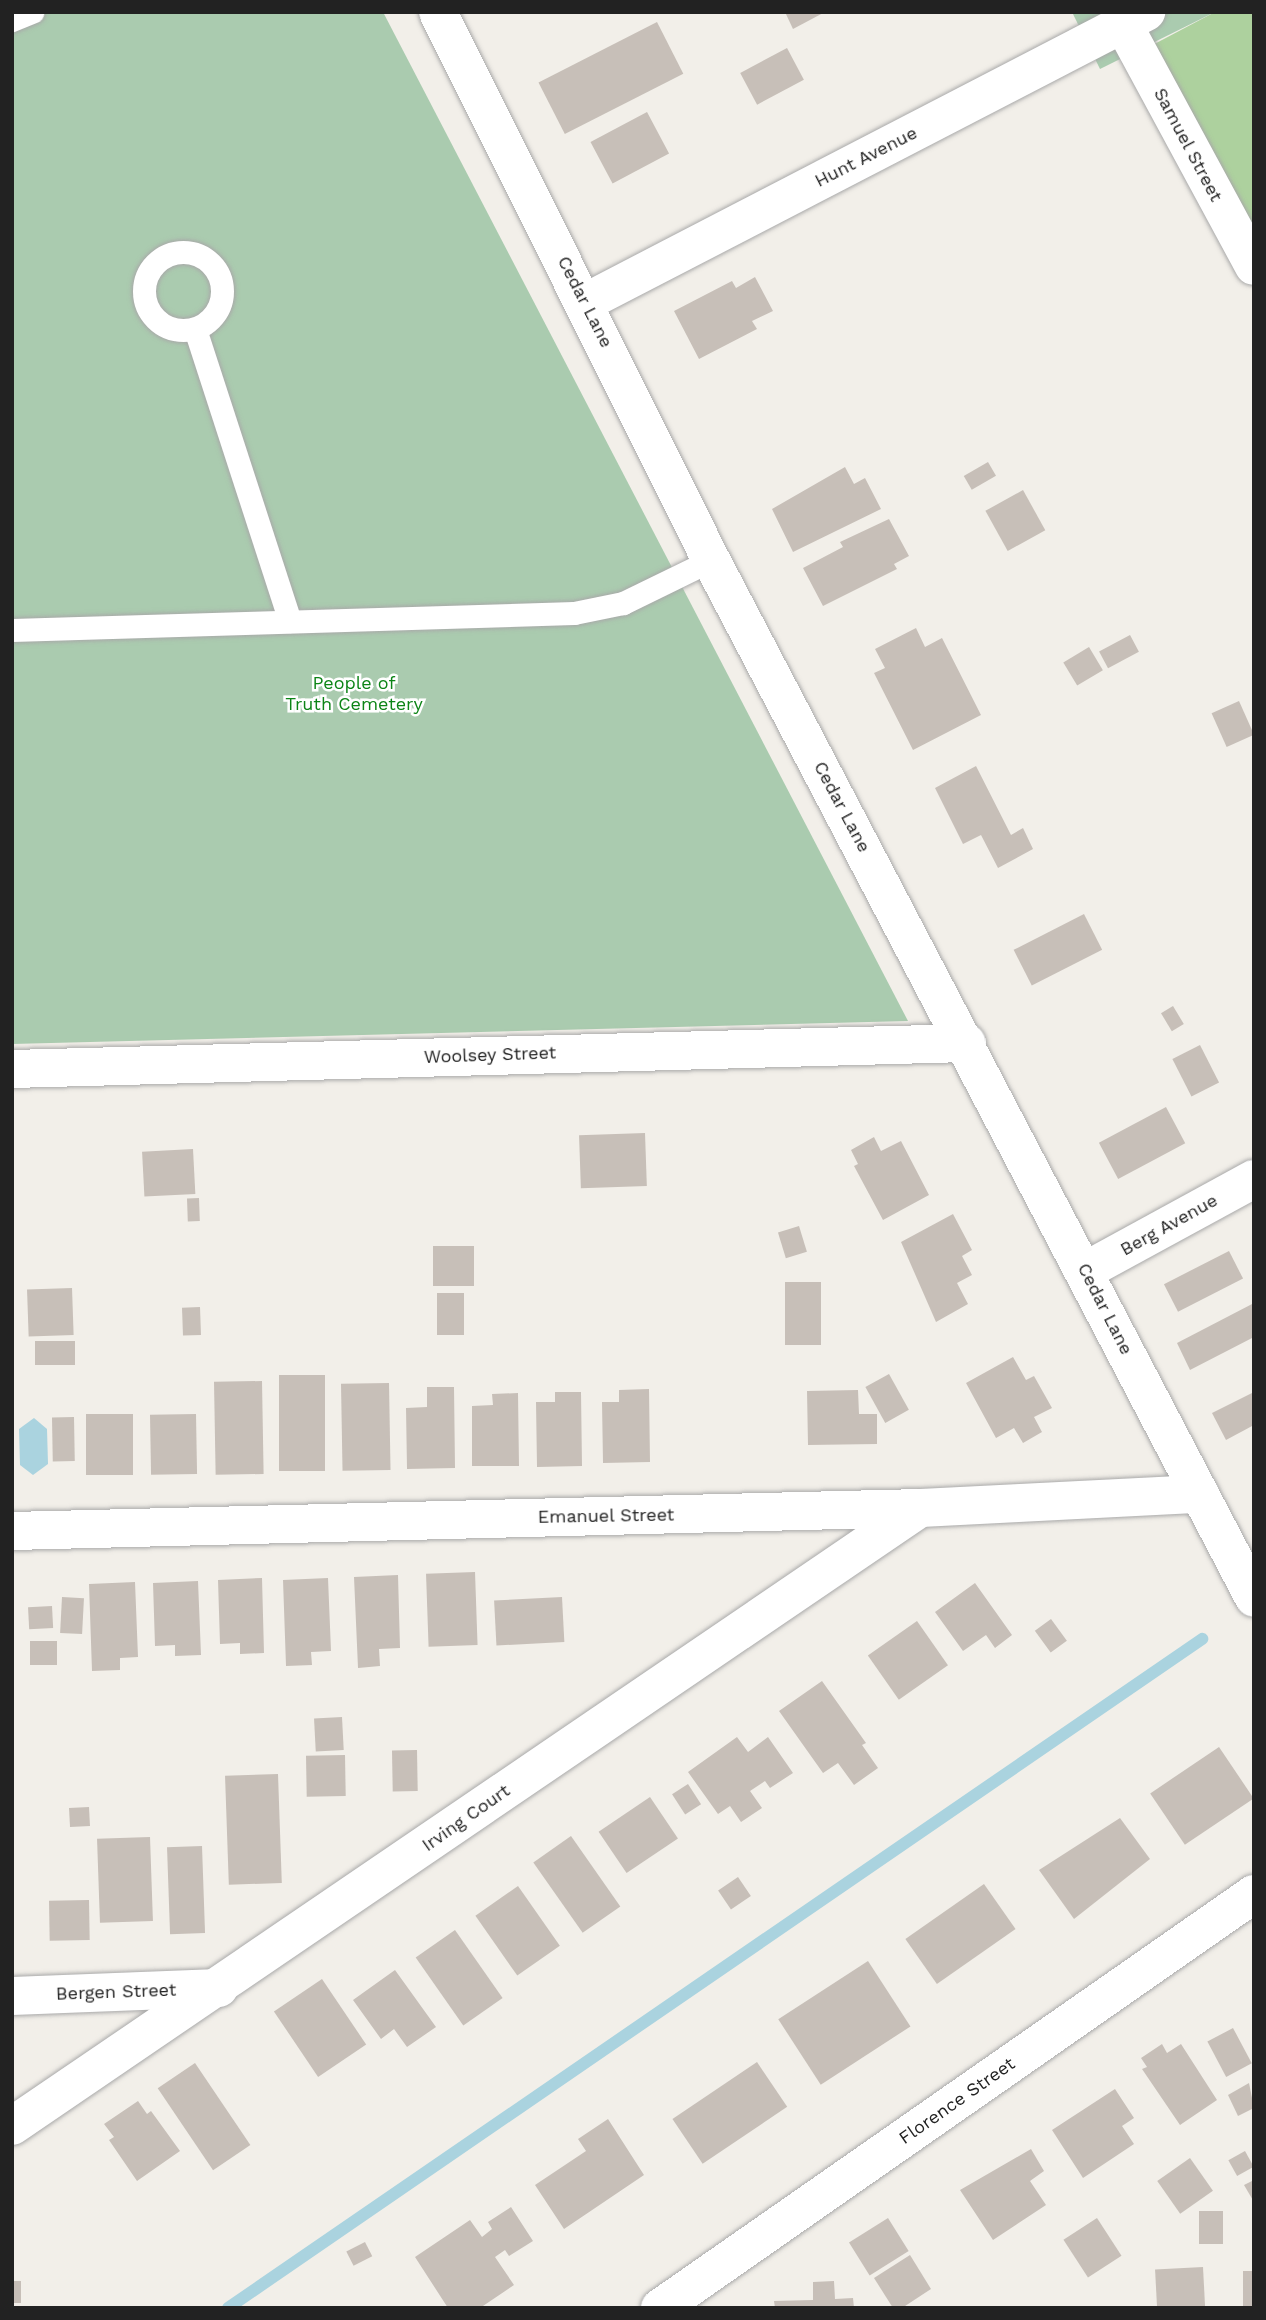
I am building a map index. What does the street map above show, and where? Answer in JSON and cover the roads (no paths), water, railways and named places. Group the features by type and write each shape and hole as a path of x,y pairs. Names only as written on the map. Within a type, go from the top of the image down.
{"street":[{"name":"Cedar Lane","path":"438,12 586,302 711,560 967,1042 1254,1598"},
{"name":"Hunt Avenue","path":"586,302 1135,18"},
{"name":"Samuel Street","path":"1135,18 1254,266"},
{"name":"Woolsey Street","path":"12,1069 967,1042"},
{"name":"Berg Avenue","path":"1085,1271 1254,1179"},
{"name":"Emanuel Street","path":"12,1531 920,1508 1200,1494"},
{"name":"Irving Court","path":"12,2126 219,1988 920,1508"},
{"name":"Florence Street","path":"660,2308 1254,1894"},
{"name":"Bergen Street","path":"12,1996 219,1988"}],"lane":[{"path":"12,20 32,12"},
{"path":"195,329 290,621"},
{"path":"12,630 573,614 623,603 711,560"}],"water":[{"path":"34,1418 47,1429 48,1464 33,1475 20,1465 19,1429"}],"waterway":[{"path":"228,2308 1202,1639"}],"park label":[{"name":"People of Truth Cemetery","path":"354,694"}]}
